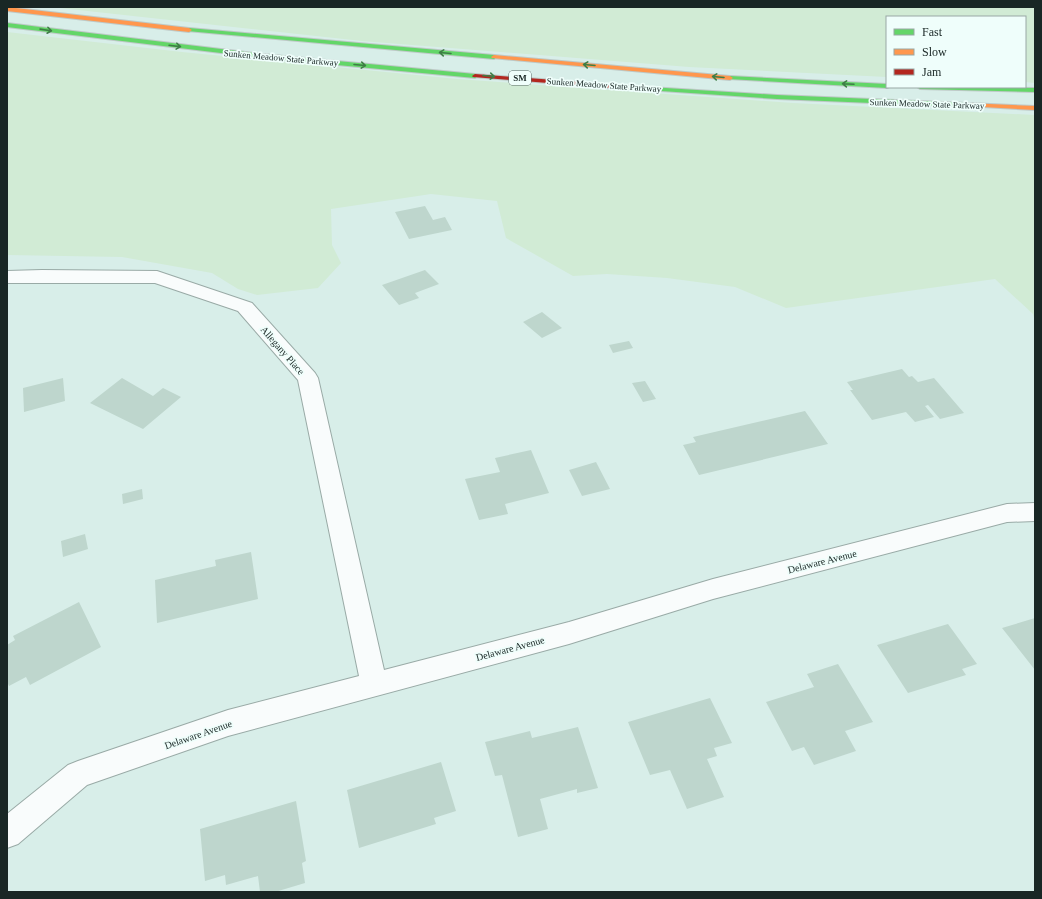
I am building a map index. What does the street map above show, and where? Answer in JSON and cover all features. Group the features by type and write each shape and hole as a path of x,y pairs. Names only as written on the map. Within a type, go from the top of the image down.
{"highway":[{"name":"Sunken Meadow State Parkway","path":"7,9 174,29 746,79 886,86"},
{"name":"Sunken Meadow State Parkway","path":"7,25 229,53 624,87 860,102 1035,108"},
{"name":"Sunken Meadow State Parkway","path":"958,88 1035,90"}],"street":[{"name":"Allegany Place","path":"7,278 42,276 157,277 245,307 308,378 374,683"},
{"name":"Delaware Avenue","path":"7,833 78,775 228,723 374,683 568,633 713,589 1007,513 1035,512"}],"green space":[{"path":"51,7 1035,7 1035,83 1026,82 1026,16 886,16 886,77 689,67 362,41"},
{"path":"7,32 182,52 457,79 793,103 1035,115 1035,322 1033,314 995,279 786,308 735,287 667,278 607,274 573,276 506,238 497,201 431,194 331,209 332,245 341,263 318,288 257,295 238,289 212,273 122,257 7,255"}],"building":[{"path":"425,206 433,220 445,217 452,230 409,239 395,212"},
{"path":"425,270 439,284 415,293 419,298 399,305 382,285"},
{"path":"542,312 562,328 542,338 523,322"},
{"path":"629,341 633,348 613,353 609,345"},
{"path":"902,369 909,377 912,376 918,382 934,378 964,413 940,419 928,405 925,406 934,417 915,422 906,412 872,420 850,390 853,390 847,382"},
{"path":"63,378 65,401 24,412 23,388"},
{"path":"122,378 153,396 163,388 181,397 143,429 90,403"},
{"path":"645,381 656,399 643,402 632,383"},
{"path":"805,411 828,444 699,475 683,445 696,442 693,437"},
{"path":"531,450 549,493 505,504 508,514 479,520 465,479 500,472 495,458"},
{"path":"596,462 610,489 582,496 569,470"},
{"path":"142,489 143,499 123,504 122,494"},
{"path":"85,534 88,549 63,557 61,541"},
{"path":"251,552 258,599 157,623 155,580 216,566 215,560"},
{"path":"79,602 101,647 30,685 26,677 9,686 7,682 7,645 15,640 13,636"},
{"path":"1035,618 1035,670 1002,628"},
{"path":"948,624 977,664 962,669 966,675 908,693 877,645"},
{"path":"838,664 873,722 845,731 856,751 814,765 804,747 792,751 766,702 814,687 807,674"},
{"path":"710,698 732,743 714,748 717,756 707,759 724,797 687,809 670,770 650,775 628,722"},
{"path":"578,727 598,788 577,793 577,789 540,799 548,829 518,837 502,775 495,776 485,742 530,731 532,738"},
{"path":"441,762 456,811 434,818 436,824 359,848 347,790"},
{"path":"296,801 306,861 302,863 305,883 275,892 260,892 258,876 226,885 225,875 205,881 200,829"}],"traffic: fast":[{"path":"7,25 263,56 475,76"},
{"path":"189,30 494,57"},
{"path":"730,78 886,86"},
{"path":"634,88 777,97 967,105"},
{"path":"958,88 1035,90"}],"traffic: slow":[{"path":"7,9 189,30"},
{"path":"494,57 730,78"},
{"path":"967,105 1035,108"}],"traffic: jam":[{"path":"475,76 634,88"}]}
